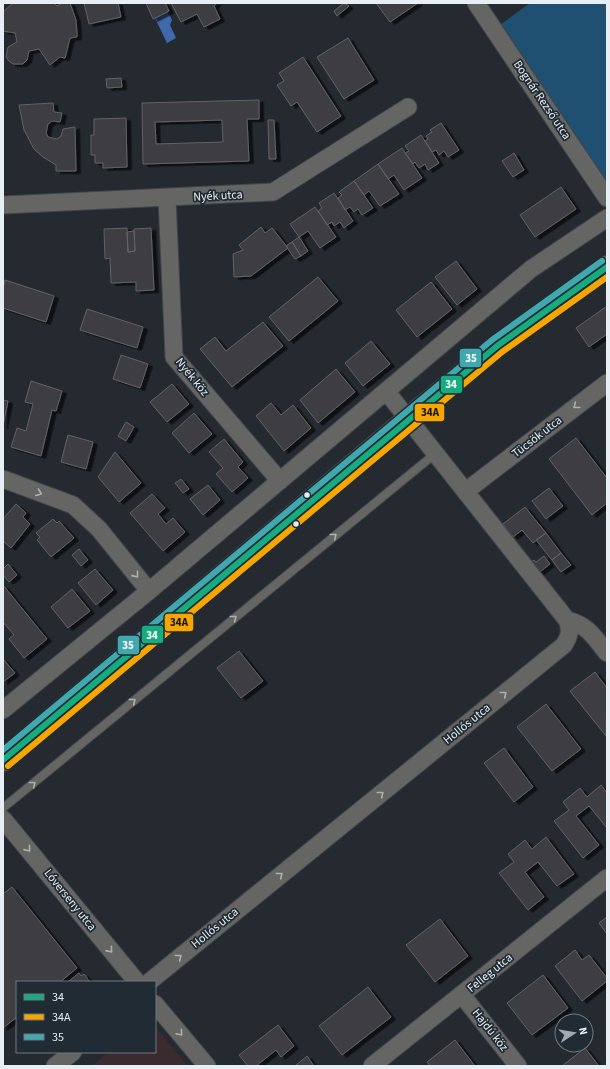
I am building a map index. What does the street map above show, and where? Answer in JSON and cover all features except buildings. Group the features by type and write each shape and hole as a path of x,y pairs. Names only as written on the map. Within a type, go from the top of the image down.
{"main road":[{"path":"3,760 408,419 503,342 607,267"}],"street":[{"name":"Bognár Rezső utca","path":"476,3 607,198"},
{"name":"Nyék utca","path":"3,205 273,192 408,108"},
{"name":"Nyék köz","path":"167,198 174,357 280,481"},
{"path":"3,710 149,591 530,268 607,218"},
{"name":"Tücsök utca","path":"466,491 607,383"},
{"path":"386,391 567,620 578,622 587,628 607,653"},
{"path":"3,479 72,505 99,529 149,591"},
{"name":"Hollós utca","path":"150,981 564,645 570,634 567,620"},
{"name":"Lóverseny utca","path":"3,819 136,981"},
{"name":"Felleg utca","path":"372,1066 607,878"},
{"name":"Hajdú köz","path":"462,995 518,1066"},
{"path":"156,1005 207,1066"},
{"path":"55,1066 71,1053"}],"lane":[{"path":"3,808 436,453"}],"shaded area":[{"path":"530,3 607,3 607,182 501,24"},
{"path":"156,1028 188,1066 92,1066 108,1053 156,1053"}],"water":[{"path":"168,12 172,20 170,25 176,38 167,43 155,18"}],"transit line":[{"name":"35","path":"3,750 492,340 602,261"},
{"name":"34","path":"3,760 497,346 607,267"},
{"name":"34A","path":"8,766 502,352 607,277"}]}
